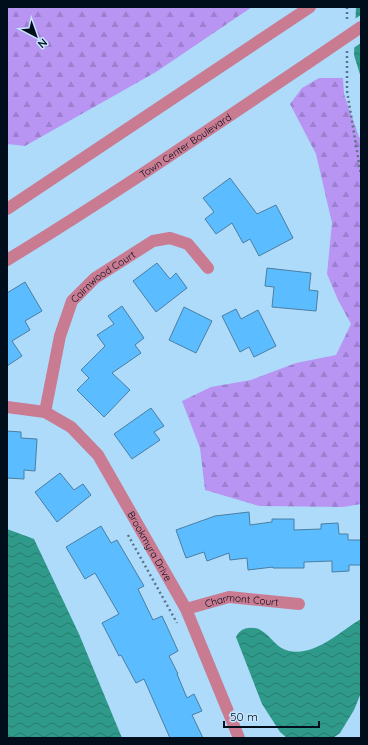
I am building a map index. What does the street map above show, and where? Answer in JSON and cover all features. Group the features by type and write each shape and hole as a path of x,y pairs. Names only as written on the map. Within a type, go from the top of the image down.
{"street":[{"path":"7,209 310,7"},
{"name":"Town Center Boulevard","path":"7,260 164,159 361,27"},
{"name":"Cairnwood Court","path":"45,412 60,336 72,301 95,278 153,241 170,238 188,244 208,268"},
{"name":"Brookmyra Drive","path":"7,407 45,412 71,427 98,454 186,609 239,738"},
{"name":"Charmont Court","path":"186,609 229,597 299,604"}],"path":[{"path":"347,91 361,175"},
{"path":"128,534 178,624"}],"green space":[{"path":"7,7 252,7 156,72 25,146 7,144"},
{"path":"319,78 343,78 344,94 359,137 361,138 361,504 343,507 259,506 205,490 200,448 182,401 211,387 251,380 296,363 336,355 351,324 338,300 327,274 332,223 316,154 290,104 302,88"}],"water":[{"path":"356,7 361,7 361,78 354,55"},
{"path":"7,529 34,539 79,634 122,738 7,738"},
{"path":"361,619 361,693 354,710 340,733 333,738 287,738 280,732 262,704 236,637 240,631 244,629 255,628 265,633 277,645 285,650 299,652 309,650 327,642"}],"pier":[{"path":"361,15 361,43 352,49 353,20"}],"building":[{"path":"230,178 257,214 276,205 293,238 259,256 250,239 243,243 232,223 216,234 205,219 214,212 203,198"},
{"path":"157,263 170,279 176,273 187,288 156,312 133,281"},
{"path":"267,268 311,273 309,290 318,291 316,311 272,307 274,287 265,286"},
{"path":"25,282 42,311 25,321 30,330 12,341 22,356 7,366 7,293"},
{"path":"122,306 144,338 135,345 141,353 112,373 130,390 104,417 77,390 89,378 81,370 105,346 97,335 114,324 108,316"},
{"path":"184,307 212,321 196,353 169,340"},
{"path":"236,309 241,319 258,310 276,346 254,357 249,347 240,352 222,316"},
{"path":"151,408 164,426 154,432 160,440 132,459 114,434"},
{"path":"7,431 21,432 21,438 37,439 35,471 24,470 24,479 7,478"},
{"path":"60,473 74,490 83,484 91,495 57,522 35,492"},
{"path":"249,512 250,525 272,522 272,519 294,519 294,530 321,529 321,524 338,523 339,534 348,534 348,540 361,540 361,565 349,565 349,571 332,572 332,561 304,562 304,568 273,567 248,570 247,558 230,560 229,553 207,561 204,552 186,558 176,530 215,516"},
{"path":"101,526 111,543 117,540 144,586 138,589 153,620 162,616 178,651 169,656 187,698 194,694 202,711 192,715 203,738 170,738 144,679 136,683 121,655 119,656 102,623 119,614 95,573 85,579 66,547"}]}
